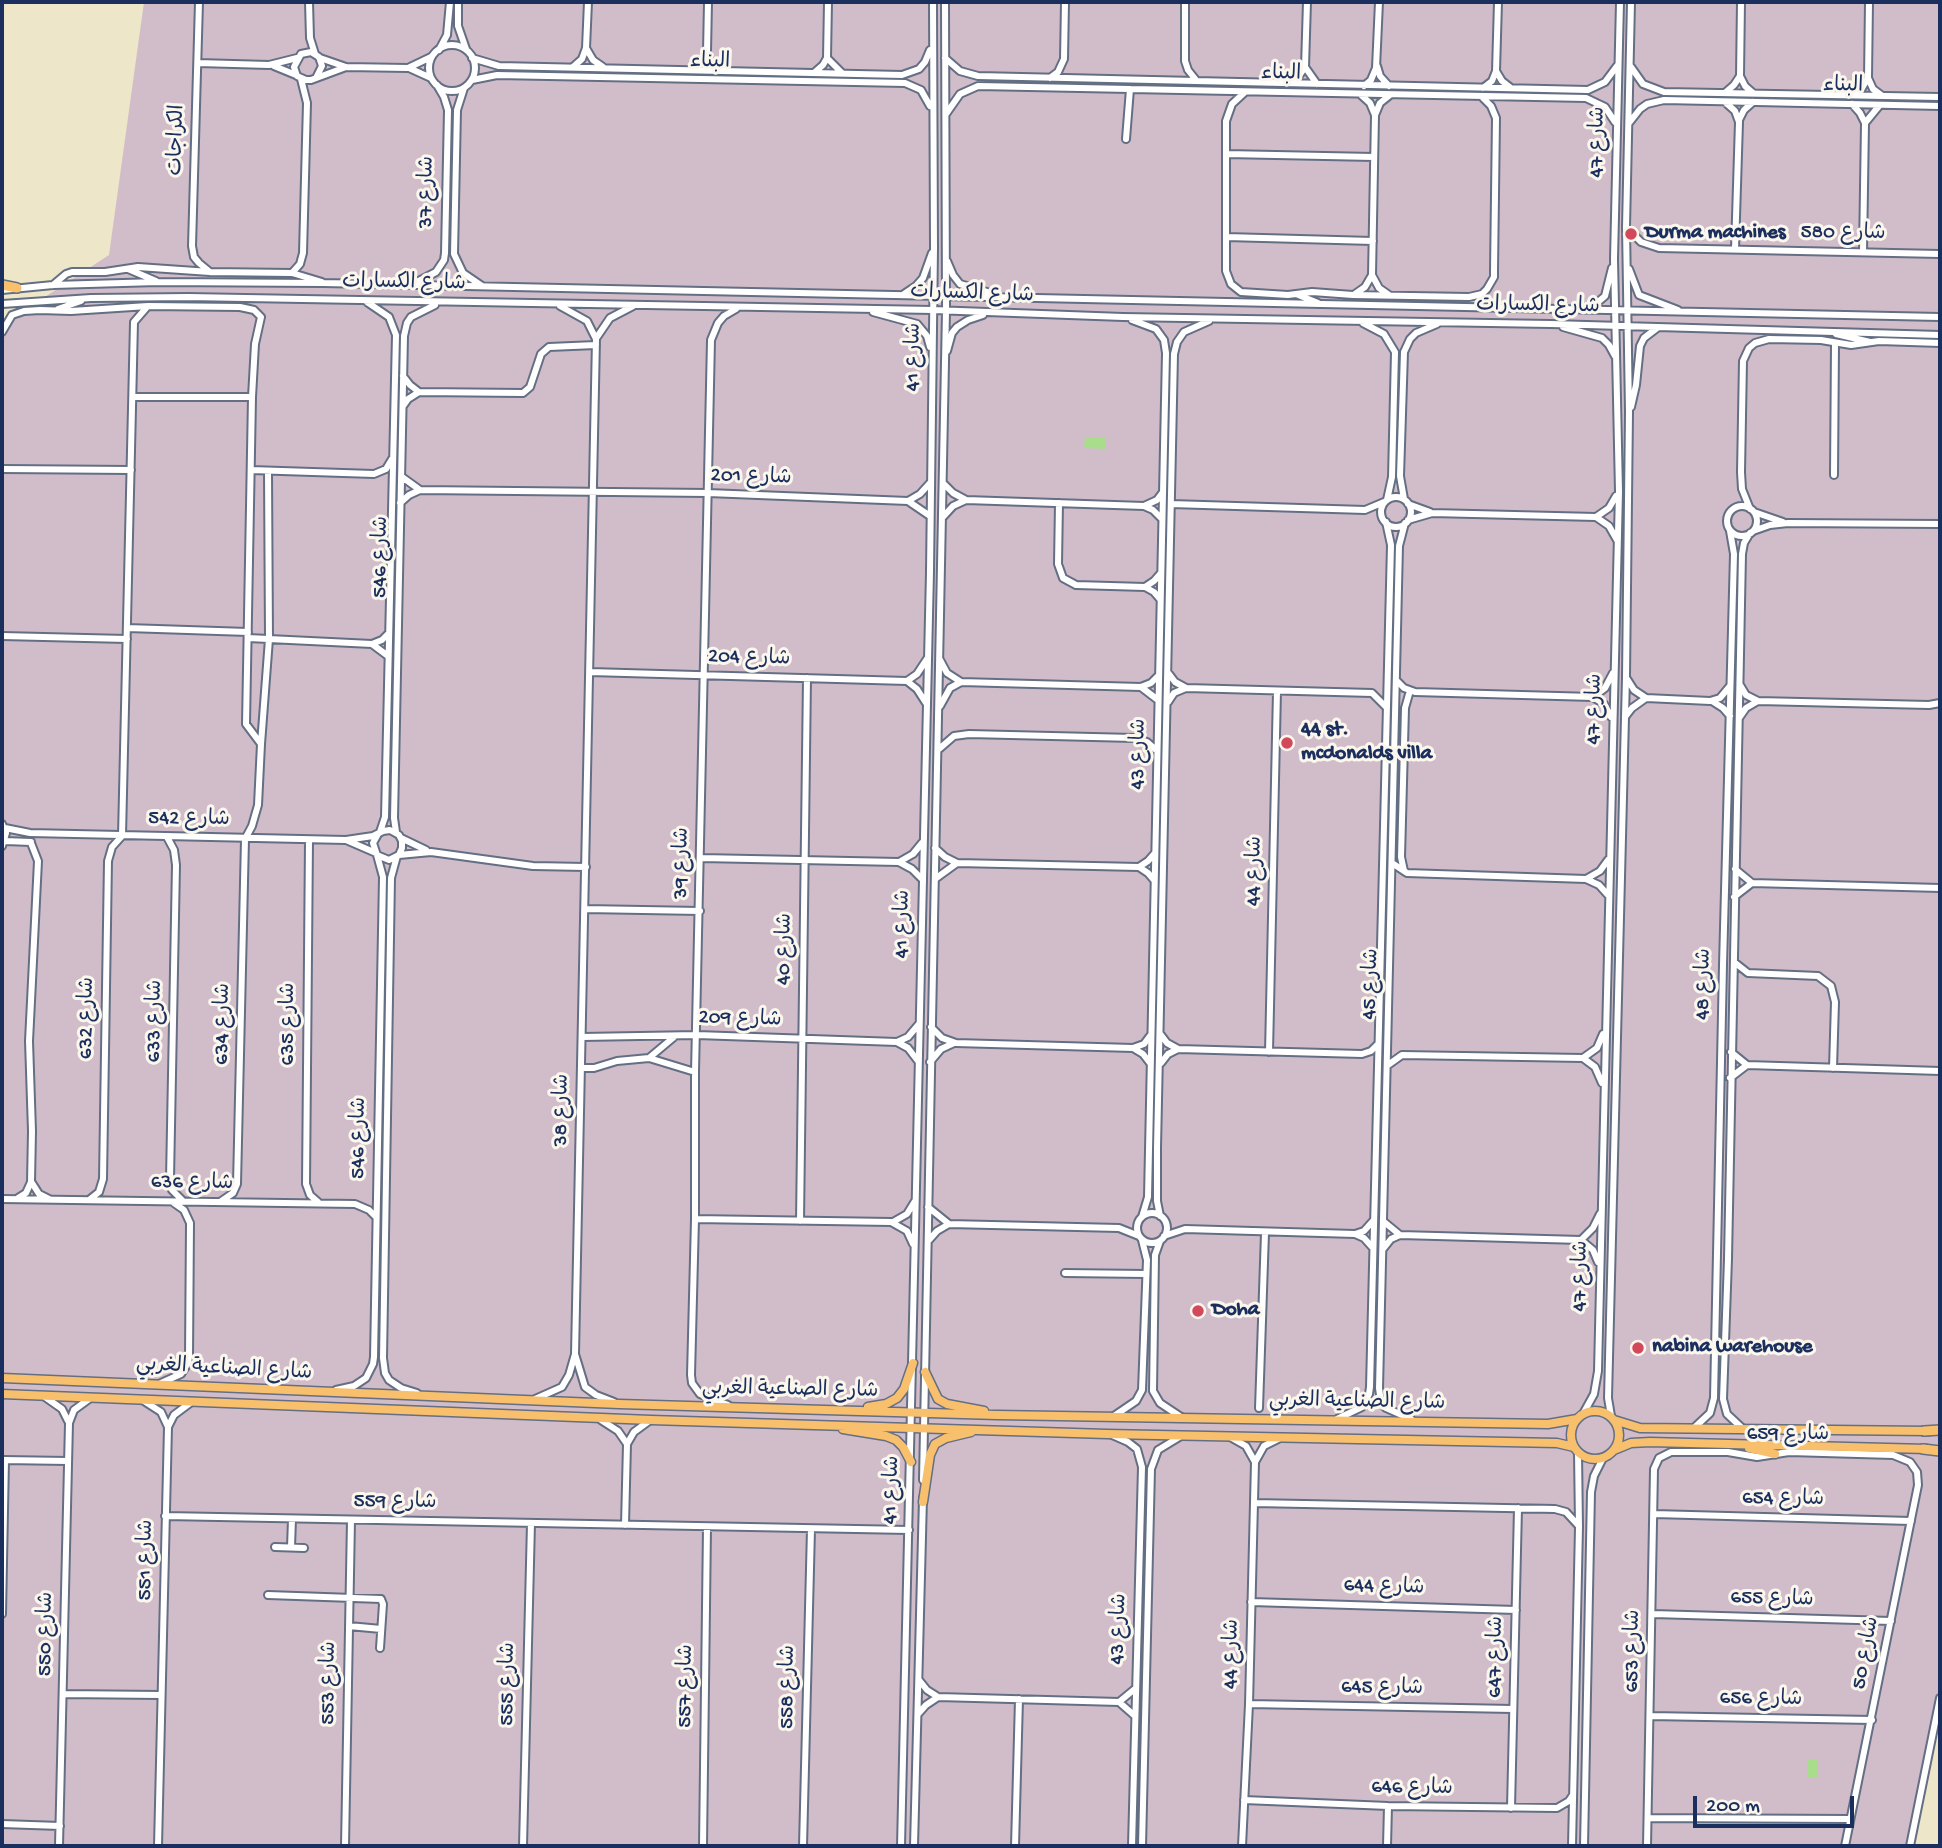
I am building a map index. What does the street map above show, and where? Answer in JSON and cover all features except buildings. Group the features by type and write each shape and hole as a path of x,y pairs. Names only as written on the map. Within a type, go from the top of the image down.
{"highway":[{"path":"2,288 18,288"},
{"path":"1924,1431 1940,1431"},
{"path":"1923,1448 1940,1449"}],"main road":[{"path":"852,1410 886,1404 897,1398 904,1389 913,1363"},
{"path":"925,1372 938,1399 947,1404 997,1415"},
{"name":"شارع الصناعية الغربي","path":"2,1378 619,1404 997,1415 1548,1424 1580,1416"},
{"name":"شارع الصناعية الغربي","path":"2,1394 924,1429 1556,1443 1576,1450"},
{"path":"1923,1448 1640,1442 1614,1450 1603,1458 1587,1458 1576,1450 1571,1432 1580,1416 1597,1411 1633,1427 1924,1431"},
{"path":"1613,1418 1619,1435 1614,1450"},
{"path":"834,1426 856,1433 892,1438 901,1443 911,1462"},
{"path":"923,1502 930,1455 935,1444 946,1438 979,1430"},
{"path":"1726,1444 1775,1454"}],"street":[{"name":"الكراجات","path":"198,2 192,252 198,263 210,272"},
{"path":"309,2 309,30 323,66 316,78"},
{"path":"434,82 430,68 447,35 450,2"},
{"path":"268,65 311,80 346,67 408,68 448,91 464,88 472,80 475,71 458,26 458,2"},
{"path":"573,67 582,59 586,48 588,2"},
{"path":"708,2 707,52 711,63 720,71"},
{"path":"813,73 827,58 828,2"},
{"name":"شارع 41","path":"901,1846 928,657 934,248 933,2"},
{"name":"شارع 41","path":"914,1846 946,311 945,2"},
{"path":"1065,2 1064,59 1075,79"},
{"path":"1185,2 1185,61 1190,74 1198,80"},
{"path":"1294,83 1305,67 1307,2"},
{"path":"1379,2 1377,64 1380,76 1389,86"},
{"path":"1483,88 1492,81 1496,71 1498,2"},
{"name":"شارع 47","path":"1580,1416 1590,1404 1597,1382 1619,492 1614,259 1620,2"},
{"name":"شارع 47","path":"1613,1418 1608,1398 1626,677 1629,327 1626,227 1631,2"},
{"path":"1741,2 1740,76 1745,86 1754,93"},
{"path":"1869,2 1868,78 1873,89 1882,96"},
{"path":"292,273 300,264 303,253 307,103 294,66 309,30"},
{"name":"البناء","path":"472,58 499,66 911,73 925,62 932,45"},
{"path":"408,68 455,46 467,51"},
{"path":"586,48 593,60 604,68"},
{"path":"198,63 268,65 306,52 346,67"},
{"path":"693,70 702,63 707,52"},
{"name":"البناء","path":"944,57 960,71 973,76 1588,90 1605,82 1618,64"},
{"path":"827,58 842,73"},
{"path":"1050,78 1058,72 1064,59"},
{"path":"1172,80 1179,74 1185,61"},
{"path":"1364,86 1373,76 1377,64"},
{"name":"البناء","path":"1630,66 1643,84 1656,91 1940,97"},
{"path":"1305,67 1317,84"},
{"path":"1496,71 1511,89"},
{"name":"البناء","path":"472,80 497,75 905,83 914,85 924,93 933,113"},
{"path":"1726,92 1740,76"},
{"path":"1854,95 1863,88 1868,78"},
{"name":"شارع 37","path":"411,285 436,272 445,253 448,110 444,97 434,82"},
{"name":"البناء","path":"945,116 956,97 973,86 1586,98 1605,107 1616,125"},
{"name":"شارع 37","path":"464,88 458,102 456,118 454,254 463,273 484,287"},
{"path":"1126,139 1130,89"},
{"path":"1245,92 1237,97 1228,113 1226,237 1373,242"},
{"path":"1360,94 1370,103 1375,115"},
{"path":"1353,295 1365,287 1372,275 1375,115 1380,103 1390,95"},
{"name":"شارع الكسارات","path":"1226,237 1226,271 1231,284 1248,294 1312,292 1469,298 1482,294 1491,284 1494,271 1496,118 1492,106 1481,97"},
{"name":"البناء","path":"1628,125 1640,109 1655,101 1940,106"},
{"path":"1723,101 1732,107 1739,122"},
{"path":"1735,249 1739,122 1744,110 1753,102"},
{"path":"1853,104 1865,123 1863,252"},
{"path":"1865,123 1880,105"},
{"path":"1226,154 1374,157"},
{"name":"شارع 580","path":"1626,227 1641,242 1650,246 1940,254"},
{"path":"904,294 923,278 934,248"},
{"path":"945,253 953,275 960,284 1006,298"},
{"path":"1580,309 1605,296 1614,259"},
{"path":"1626,259 1639,295 1683,312"},
{"name":"شارع الكسارات","path":"53,285 72,272 142,267 210,272 292,273 323,283"},
{"path":"128,270 158,282"},
{"path":"1372,275 1379,288 1390,296"},
{"name":"شارع الكسارات","path":"18,288 158,282 323,283 1940,317"},
{"path":"1296,294 1320,304"},
{"name":"شارع الكسارات","path":"2,304 91,298 188,297 933,310 1124,317 1551,324 1940,335"},
{"path":"56,309 91,298"},
{"name":"شارع 546","path":"365,301 385,313 395,328 385,817 379,833"},
{"name":"شارع 546","path":"399,835 394,818 404,336 407,323 416,313 440,303"},
{"path":"558,305 587,321 596,342"},
{"path":"2,332 8,320 24,311 148,306 245,307 258,313 260,321 255,344 252,397 246,724 261,744"},
{"path":"122,836 134,322 148,306"},
{"path":"596,342 604,324 610,318 634,306"},
{"path":"120,307 134,322"},
{"name":"شارع 39","path":"733,1407 700,1394 692,1383 695,1072 711,340 724,316 740,307"},
{"path":"860,309 917,324 927,336 932,352"},
{"path":"944,363 950,340 957,327 988,313"},
{"name":"شارع 43","path":"1124,317 1156,329 1166,346 1148,1197 1141,1218"},
{"name":"شارع 43","path":"1162,1218 1157,1201 1175,348 1180,337 1189,328 1216,319"},
{"path":"1361,322 1384,334 1395,352 1392,477 1381,513 1385,521"},
{"path":"1406,522 1411,510 1400,476 1404,352 1416,333 1440,323"},
{"path":"1551,324 1602,338 1617,360"},
{"path":"1629,412 1635,393 1640,346 1644,338 1658,327"},
{"path":"1828,332 1872,342 1940,343"},
{"path":"1751,532 1756,521 1742,489 1741,472 1743,361 1749,348 1769,339 1821,340 1857,345 1872,342"},
{"path":"403,405 419,392 523,393 530,387 541,354 549,347 596,342"},
{"name":"شارع 38","path":"531,1400 562,1387 575,1354 596,342"},
{"path":"1834,475 1835,343"},
{"path":"404,376 419,392"},
{"path":"132,397 252,397"},
{"path":"374,474 386,469 393,458"},
{"path":"2,469 131,470"},
{"path":"251,470 374,474 383,478 392,489"},
{"name":"شارع 634","path":"220,1202 233,1194 237,1184 245,839 258,805 269,639 268,471"},
{"path":"401,476 409,485 420,491"},
{"path":"942,482 953,493 966,500 1144,506 1163,520"},
{"path":"930,483 920,494 908,501 930,516"},
{"path":"401,503 409,495 420,491 593,492"},
{"name":"شارع 201","path":"593,492 708,493 908,501"},
{"path":"1144,506 1157,500 1163,492"},
{"path":"1596,517 1609,508 1619,492"},
{"path":"1171,504 1366,510 1395,497 1432,513"},
{"path":"942,518 953,506 966,500"},
{"path":"1059,503 1058,564 1063,578 1076,584 1145,587 1154,592 1160,600"},
{"path":"1788,523 1740,506 1731,511 1727,521 1730,531 1740,536 1770,525 1788,523 1938,526"},
{"path":"1366,510 1395,526 1432,513 1596,517 1609,526 1617,541"},
{"name":"شارع 45","path":"1332,1421 1362,1407 1369,1394 1391,545 1385,521"},
{"name":"شارع 45","path":"1406,522 1399,546 1379,1395 1381,1402 1392,1412 1419,1422"},
{"name":"شارع 48","path":"1730,531 1734,554 1735,684 1738,720 1723,1399 1727,1414 1744,1429"},
{"name":"شارع 48","path":"1692,1428 1705,1420 1714,1398 1730,717 1735,684 1742,554 1744,543 1751,532"},
{"path":"1145,587 1154,582 1161,573"},
{"path":"127,628 372,644 389,633"},
{"path":"2,636 127,639"},
{"path":"372,644 388,656"},
{"path":"927,705 917,689 907,681 918,674 928,657"},
{"path":"940,658 947,673 961,682 1141,687 1151,683 1159,675"},
{"path":"1592,697 1605,688 1614,671"},
{"path":"1168,672 1175,682 1186,688"},
{"name":"شارع 204","path":"590,673 907,681"},
{"path":"1167,703 1174,693 1186,688 1372,693 1388,676"},
{"path":"1626,677 1634,690 1646,698 1710,701 1719,705 1730,717"},
{"name":"شارع 40","path":"800,1221 807,678"},
{"path":"1396,680 1412,693 1592,697 1604,704 1613,720"},
{"path":"939,709 946,692 961,682"},
{"path":"1710,701 1725,694 1735,684 1746,695 1758,701 1929,705 1940,703"},
{"path":"1141,687 1158,700"},
{"name":"شارع 44","path":"1269,1052 1277,691"},
{"path":"1372,693 1387,707"},
{"path":"1395,708 1412,693"},
{"path":"1406,872 1401,857 1405,708 1412,693"},
{"path":"1625,717 1636,704 1646,698"},
{"path":"1738,720 1746,708 1758,701"},
{"path":"1929,705 1940,709"},
{"path":"938,751 948,740 969,734 1134,738 1147,741 1157,751"},
{"path":"3,826 4,843 31,844"},
{"name":"شارع 542","path":"3,826 32,833 245,839 346,840 379,833"},
{"path":"431,852 387,830 379,833 373,843 377,854 389,860 398,856 431,852 533,866 586,867"},
{"path":"15,1199 26,1193 31,1182 29,1041 38,861 31,844 32,833"},
{"path":"398,856 403,845 399,835"},
{"name":"شارع 632","path":"89,1200 99,1192 103,1180 108,861 112,847 122,836"},
{"name":"شارع 633","path":"167,837 174,850 176,865 170,1179 172,1190 184,1202"},
{"name":"شارع 635","path":"309,840 306,1184 310,1195 319,1203"},
{"name":"شارع 542","path":"346,840 377,854"},
{"path":"899,862 913,854 922,842"},
{"path":"935,848 957,863 1139,867 1154,881"},
{"path":"1139,867 1155,853"},
{"name":"شارع 546","path":"326,1392 360,1382 373,1364 383,877 377,854"},
{"name":"شارع 546","path":"398,856 393,866 391,890 383,1366 395,1385 425,1396"},
{"path":"701,858 899,862 912,869 923,880"},
{"path":"1586,878 1600,871 1609,858"},
{"path":"935,880 957,863"},
{"path":"1392,863 1406,872 1586,878 1599,885 1608,895"},
{"path":"1735,869 1752,883"},
{"path":"1392,884 1406,872"},
{"path":"1734,897 1742,888 1752,883 1940,888"},
{"path":"585,909 699,911"},
{"name":"شارع 48","path":"1734,962 1748,973 1818,976 1831,986 1835,1002 1833,1068"},
{"name":"شارع 48","path":"1733,986 1748,973"},
{"path":"897,1042 908,1037 920,1021"},
{"path":"931,1027 942,1038 956,1043 1133,1048 1144,1044 1151,1034"},
{"path":"1583,1058 1597,1048 1605,1029"},
{"path":"1160,1034 1167,1044 1178,1049 1362,1054 1371,1051 1378,1044"},
{"name":"شارع 209","path":"582,1037 697,1035 897,1042"},
{"path":"649,1058 676,1036"},
{"path":"897,1042 908,1048 919,1063"},
{"path":"930,1062 941,1049 956,1043"},
{"path":"1388,1043 1402,1055"},
{"path":"1133,1048 1143,1054 1151,1064"},
{"path":"1159,1068 1164,1058 1178,1049"},
{"path":"1731,1052 1747,1065 1940,1071"},
{"path":"1362,1054 1378,1066"},
{"path":"1387,1067 1402,1055 1583,1058 1595,1067 1604,1088"},
{"path":"581,1068 649,1058 695,1072"},
{"path":"1730,1078 1747,1065"},
{"path":"31,1182 39,1194 52,1200"},
{"path":"695,1219 891,1222 907,1214 916,1198"},
{"name":"شارع 636","path":"2,1199 319,1203 360,1205 376,1217"},
{"path":"156,1385 181,1374 189,1357 190,1223 184,1210 172,1202"},
{"path":"928,1206 949,1224"},
{"path":"1581,1240 1594,1228 1601,1210"},
{"path":"1119,1228 1151,1213 1185,1229 1265,1233 1355,1234 1364,1231 1374,1220"},
{"path":"1113,1417 1132,1405 1142,1390 1146,1254 1137,1229 1141,1218"},
{"path":"1162,1218 1166,1230 1155,1255 1153,1391 1160,1403 1181,1417"},
{"path":"1383,1221 1400,1235"},
{"path":"891,1222 907,1231 915,1249"},
{"path":"927,1241 949,1224 1119,1228 1149,1243 1185,1229"},
{"path":"1259,1408 1265,1233"},
{"path":"1355,1234 1368,1241 1373,1249"},
{"path":"1382,1249 1391,1239 1400,1235 1581,1240 1592,1250 1600,1267"},
{"path":"1065,1273 1146,1274"},
{"name":"شارع 38","path":"575,1354 585,1387 596,1395 619,1404"},
{"path":"42,1396 62,1409 69,1423"},
{"path":"69,1423 74,1410 91,1398"},
{"path":"141,1400 161,1412 168,1427"},
{"path":"168,1427 174,1415 190,1403"},
{"path":"596,1418 618,1431 628,1444"},
{"path":"625,1525 628,1444 634,1432 651,1420"},
{"name":"شارع 550","path":"59,1846 69,1423"},
{"name":"شارع 551","path":"158,1846 168,1427"},
{"name":"شارع 43","path":"1107,1434 1133,1445 1142,1460 1132,1846"},
{"name":"شارع 43","path":"1142,1846 1151,1469 1158,1450 1184,1435"},
{"path":"1226,1435 1246,1446 1255,1462"},
{"path":"1255,1462 1264,1446 1283,1436"},
{"path":"1572,1846 1579,1527 1576,1450"},
{"name":"شارع 659","path":"1659,1458 1671,1452 1728,1452 1757,1457 1775,1454 1893,1455 1905,1459 1914,1467"},
{"path":"1584,1846 1591,1492 1594,1476 1603,1458"},
{"name":"شارع 653","path":"1647,1846 1654,1469 1659,1458"},
{"path":"2,1614 3,1460 68,1461"},
{"name":"شارع 44","path":"1242,1846 1249,1704 1255,1462"},
{"name":"شارع 50","path":"1845,1846 1918,1485 1914,1467"},
{"path":"1254,1503 1562,1510 1570,1515 1579,1527"},
{"name":"شارع 647","path":"1511,1808 1518,1508"},
{"name":"شارع 654","path":"1654,1514 1911,1521"},
{"name":"شارع 559","path":"165,1516 909,1530"},
{"path":"291,1548 292,1519"},
{"name":"شارع 553","path":"345,1846 351,1520"},
{"name":"شارع 555","path":"523,1846 531,1523"},
{"name":"شارع 557","path":"703,1846 707,1527"},
{"name":"شارع 558","path":"803,1846 811,1529"},
{"path":"275,1547 304,1548"},
{"path":"268,1595 381,1599 380,1648"},
{"name":"شارع 644","path":"1251,1602 1516,1609"},
{"name":"شارع 655","path":"1653,1614 1891,1621"},
{"path":"349,1626 381,1629"},
{"path":"918,1679 927,1690 938,1697 1119,1702 1135,1716"},
{"path":"1119,1702 1136,1688"},
{"path":"63,1694 161,1695"},
{"path":"917,1716 926,1705 938,1697"},
{"path":"1910,1846 1940,1698"},
{"path":"1015,1846 1019,1699"},
{"name":"شارع 645","path":"1249,1704 1513,1709"},
{"name":"شارع 656","path":"1650,1716 1871,1720"},
{"name":"شارع 646","path":"1244,1800 1388,1807 1558,1808 1569,1801 1574,1793"},
{"path":"1387,1846 1388,1807"},
{"path":"1648,1818 1850,1819"},
{"path":"2,1824 60,1826"}],"shaded area":[{"path":"144,2 1940,2 1940,1715 1914,1846 2,1846 2,325 109,255"}],"green space":[{"path":"1085,438 1106,438 1106,449 1084,448"},
{"path":"1808,1759 1818,1759 1817,1778 1808,1778"}],"place":[{"name":"Durma machines","path":"1631,234"},
{"name":"44 st. mcdonalds villa","path":"1287,743"},
{"name":"Doha","path":"1198,1311"},
{"name":"nabina warehouse","path":"1638,1348"}]}
